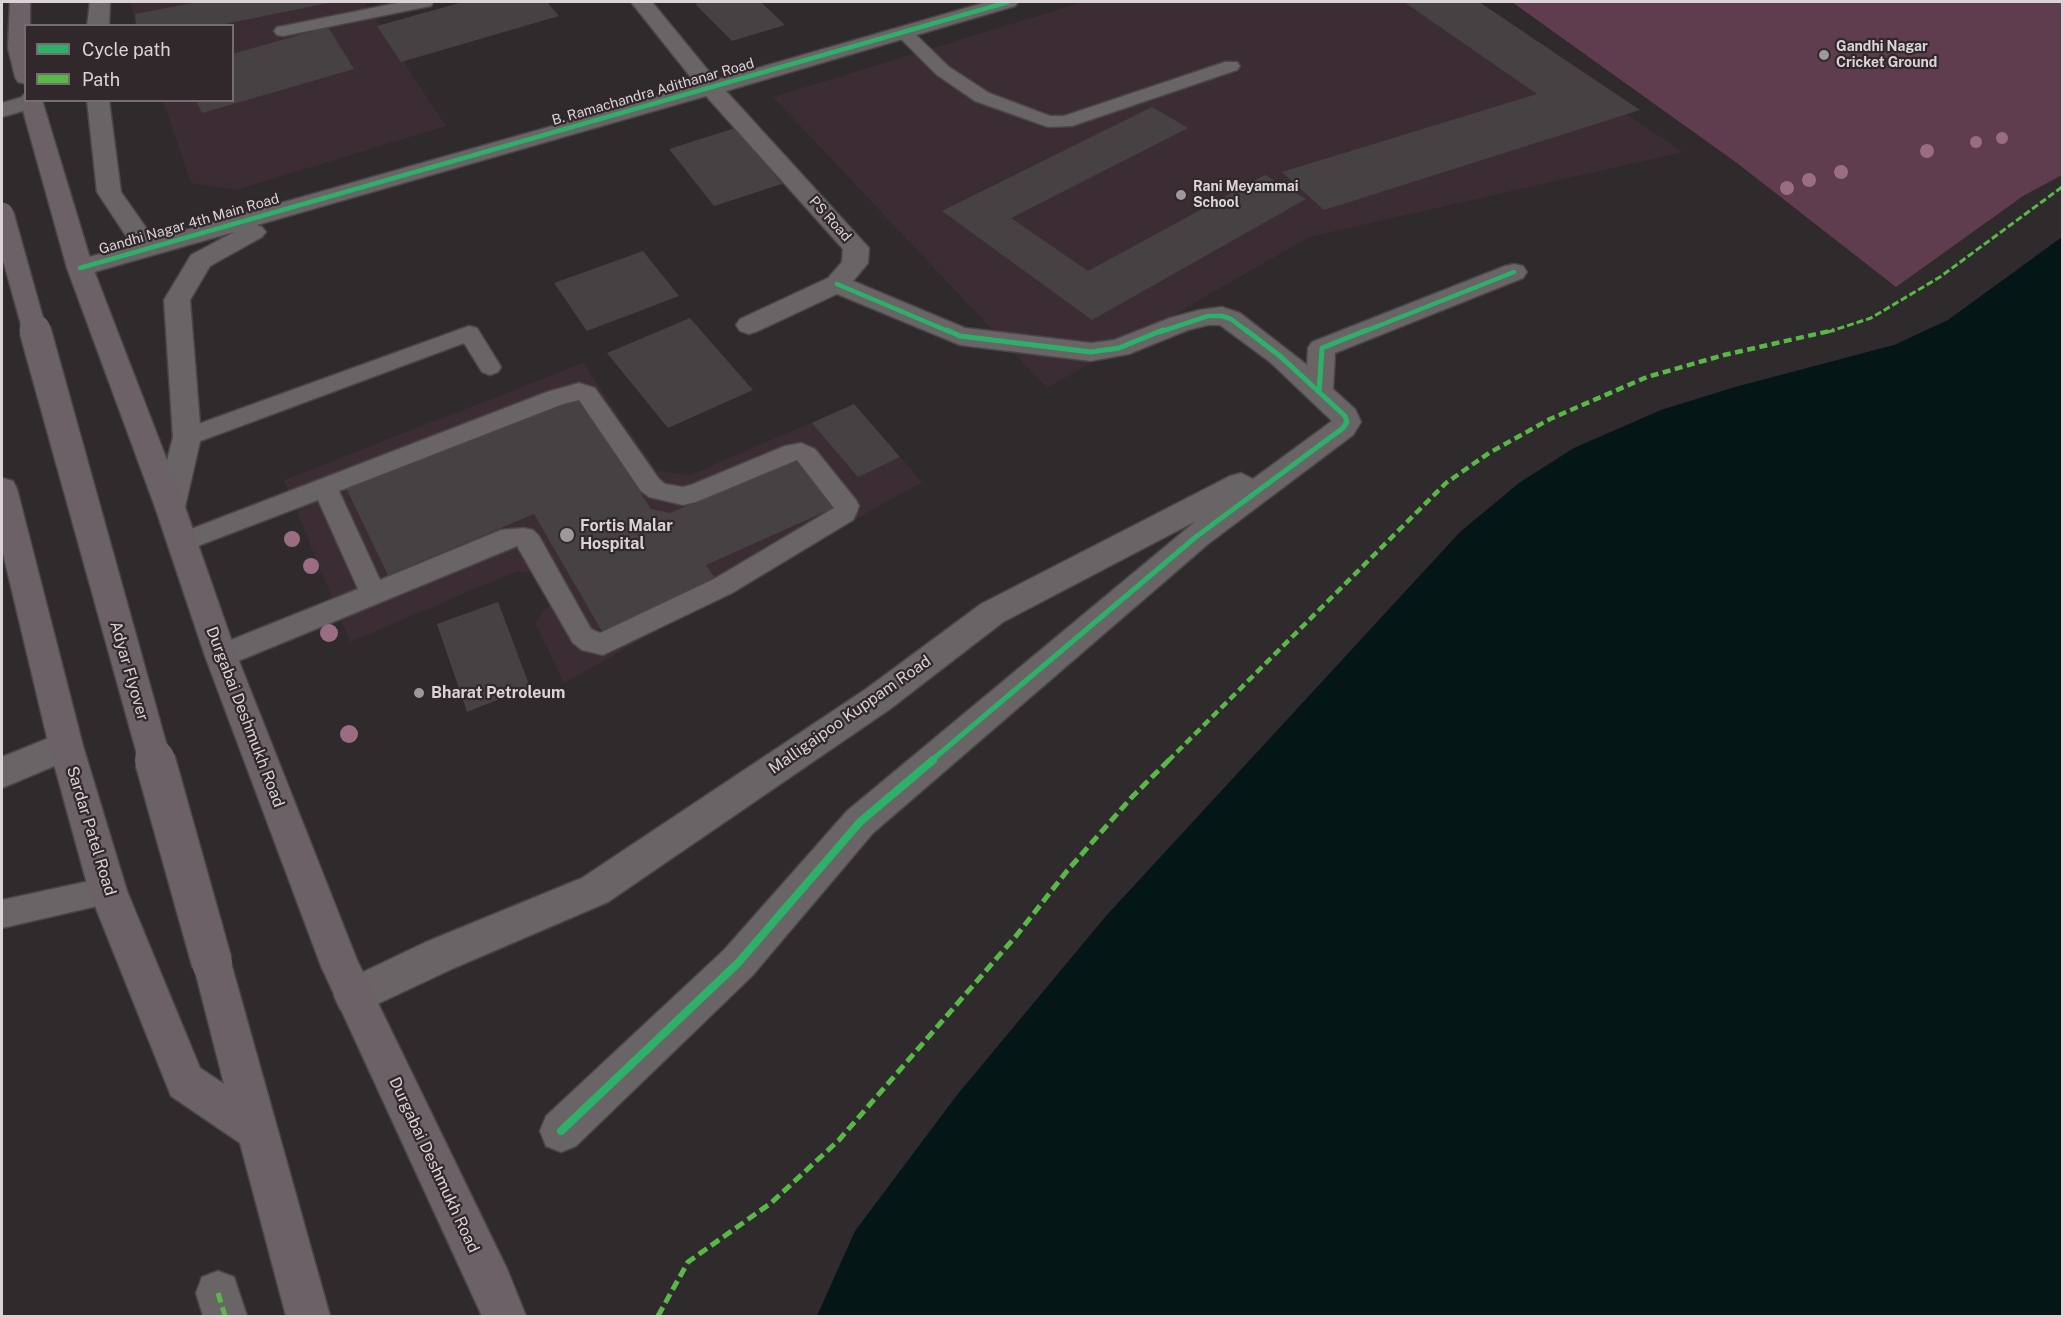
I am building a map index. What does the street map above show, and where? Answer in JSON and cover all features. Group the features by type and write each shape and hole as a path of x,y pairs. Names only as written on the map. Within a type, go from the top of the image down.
{"main road":[{"name":"Durgabai Deshmukh Road","path":"20,2 19,48 23,97"},
{"name":"Durgabai Deshmukh Road","path":"25,102 80,268 170,507 221,656 340,966 492,1285 504,1317"},
{"name":"Adyar Flyover","path":"2,214 212,963 308,1317"},
{"name":"Sardar Patel Road","path":"2,489 66,746 108,891 185,1082 256,1129"}],"street":[{"path":"98,24 100,2"},
{"name":"PS Road","path":"641,2 710,87 856,248 855,263 837,284 749,325"},
{"name":"B. Ramachandra Adithanar Road","path":"305,204 1008,2"},
{"path":"98,102 109,192 147,248"},
{"path":"170,507 187,436 177,300 200,261 305,204"},
{"name":"Gandhi Nagar 4th Main Road","path":"80,268 305,204"},
{"path":"1319,393 1322,348 1514,272"},
{"path":"561,1131 738,963 860,822 1197,536 1343,428 1347,422 1345,416 1280,356 1231,319 1222,316 1208,316 1179,324 1119,348 1091,352 960,336 837,284"},
{"name":"Malligaipoo Kuppam Road","path":"354,996 440,955 595,890 878,699 992,613 1150,529 1272,469 1343,428"},
{"path":"2,773 66,746"}],"lane":[{"path":"283,31 425,2"},
{"path":"903,33 943,71 982,97 1048,121 1065,122 1231,66"},
{"path":"187,436 469,333 490,367"},
{"path":"182,543 555,398 579,391 587,394 591,399 650,485 658,491 683,496 696,493 793,452 801,451 807,455 848,506 844,514 723,586 603,644 591,643 582,636 530,543 524,537 510,537 221,656"},
{"path":"326,487 373,593"},
{"path":"2,914 108,891"}],"shaded area":[{"path":"129,2 364,2 446,126 236,190 191,183 163,102 234,102 234,24 138,24"},
{"name":"Rani Meyammai School","path":"1083,2 1457,2 1683,152 1309,237 1047,388 773,97"},
{"name":"Gandhi Nagar Cricket Ground","path":"1512,2 2062,2 2062,175 2023,196 1896,287 1737,163"},
{"path":"2062,237 2062,1316 817,1316 855,1231 957,1095 1106,916 1460,532 1519,483 1574,448 1661,410 1735,387 1894,345 1948,320"},
{"name":"Fortis Malar Hospital","path":"583,363 657,471 690,475 854,404 922,482 564,683 536,624 543,609 554,605 537,573 517,571 350,642 284,480"}],"building":[{"path":"198,2 328,2 225,24 136,24 135,14"},
{"path":"463,2 547,2 559,16 401,62 377,26"},
{"path":"761,2 785,25 732,41 695,4"},
{"path":"1404,2 1479,2 1640,110 1324,210 1282,172 1537,94"},
{"path":"328,27 354,69 202,113 197,102 234,102 234,53"},
{"path":"1152,107 1188,128 1011,218 1088,271 1265,175 1306,199 1092,320 942,211"},
{"path":"735,128 782,184 714,206 669,149"},
{"path":"643,251 679,296 587,331 554,283"},
{"path":"690,318 753,390 668,428 607,353"},
{"path":"577,397 651,509 670,513 797,459 833,508 706,565 717,581 603,633 534,514 388,575 346,488"},
{"path":"854,404 900,457 858,477 812,423"},
{"path":"498,602 530,687 467,712 437,624"}],"marked path":[{"path":"658,1316 688,1262 771,1203 839,1140 931,1036 1016,936 1067,871 1132,797 1446,483 1489,453 1550,419 1647,377 1724,355 1840,329 1871,318 1940,277 2062,187"},
{"path":"218,1293 225,1316"}],"cycle path":[{"path":"80,268 1008,2"},
{"path":"561,1131 738,963 860,822 1197,536 1343,428 1347,422 1345,416 1319,392 1322,348 1514,272"},
{"path":"837,284 960,336 1091,352 1119,348 1179,324 1208,316 1222,316 1231,319 1280,356 1319,392"}],"place":[{"name":"Gandhi Nagar Cricket Ground","path":"1824,55"},
{"name":"Rani Meyammai School","path":"1181,195"},
{"name":"Fortis Malar Hospital","path":"567,535"},
{"name":"Bharat Petroleum","path":"419,693"}]}
